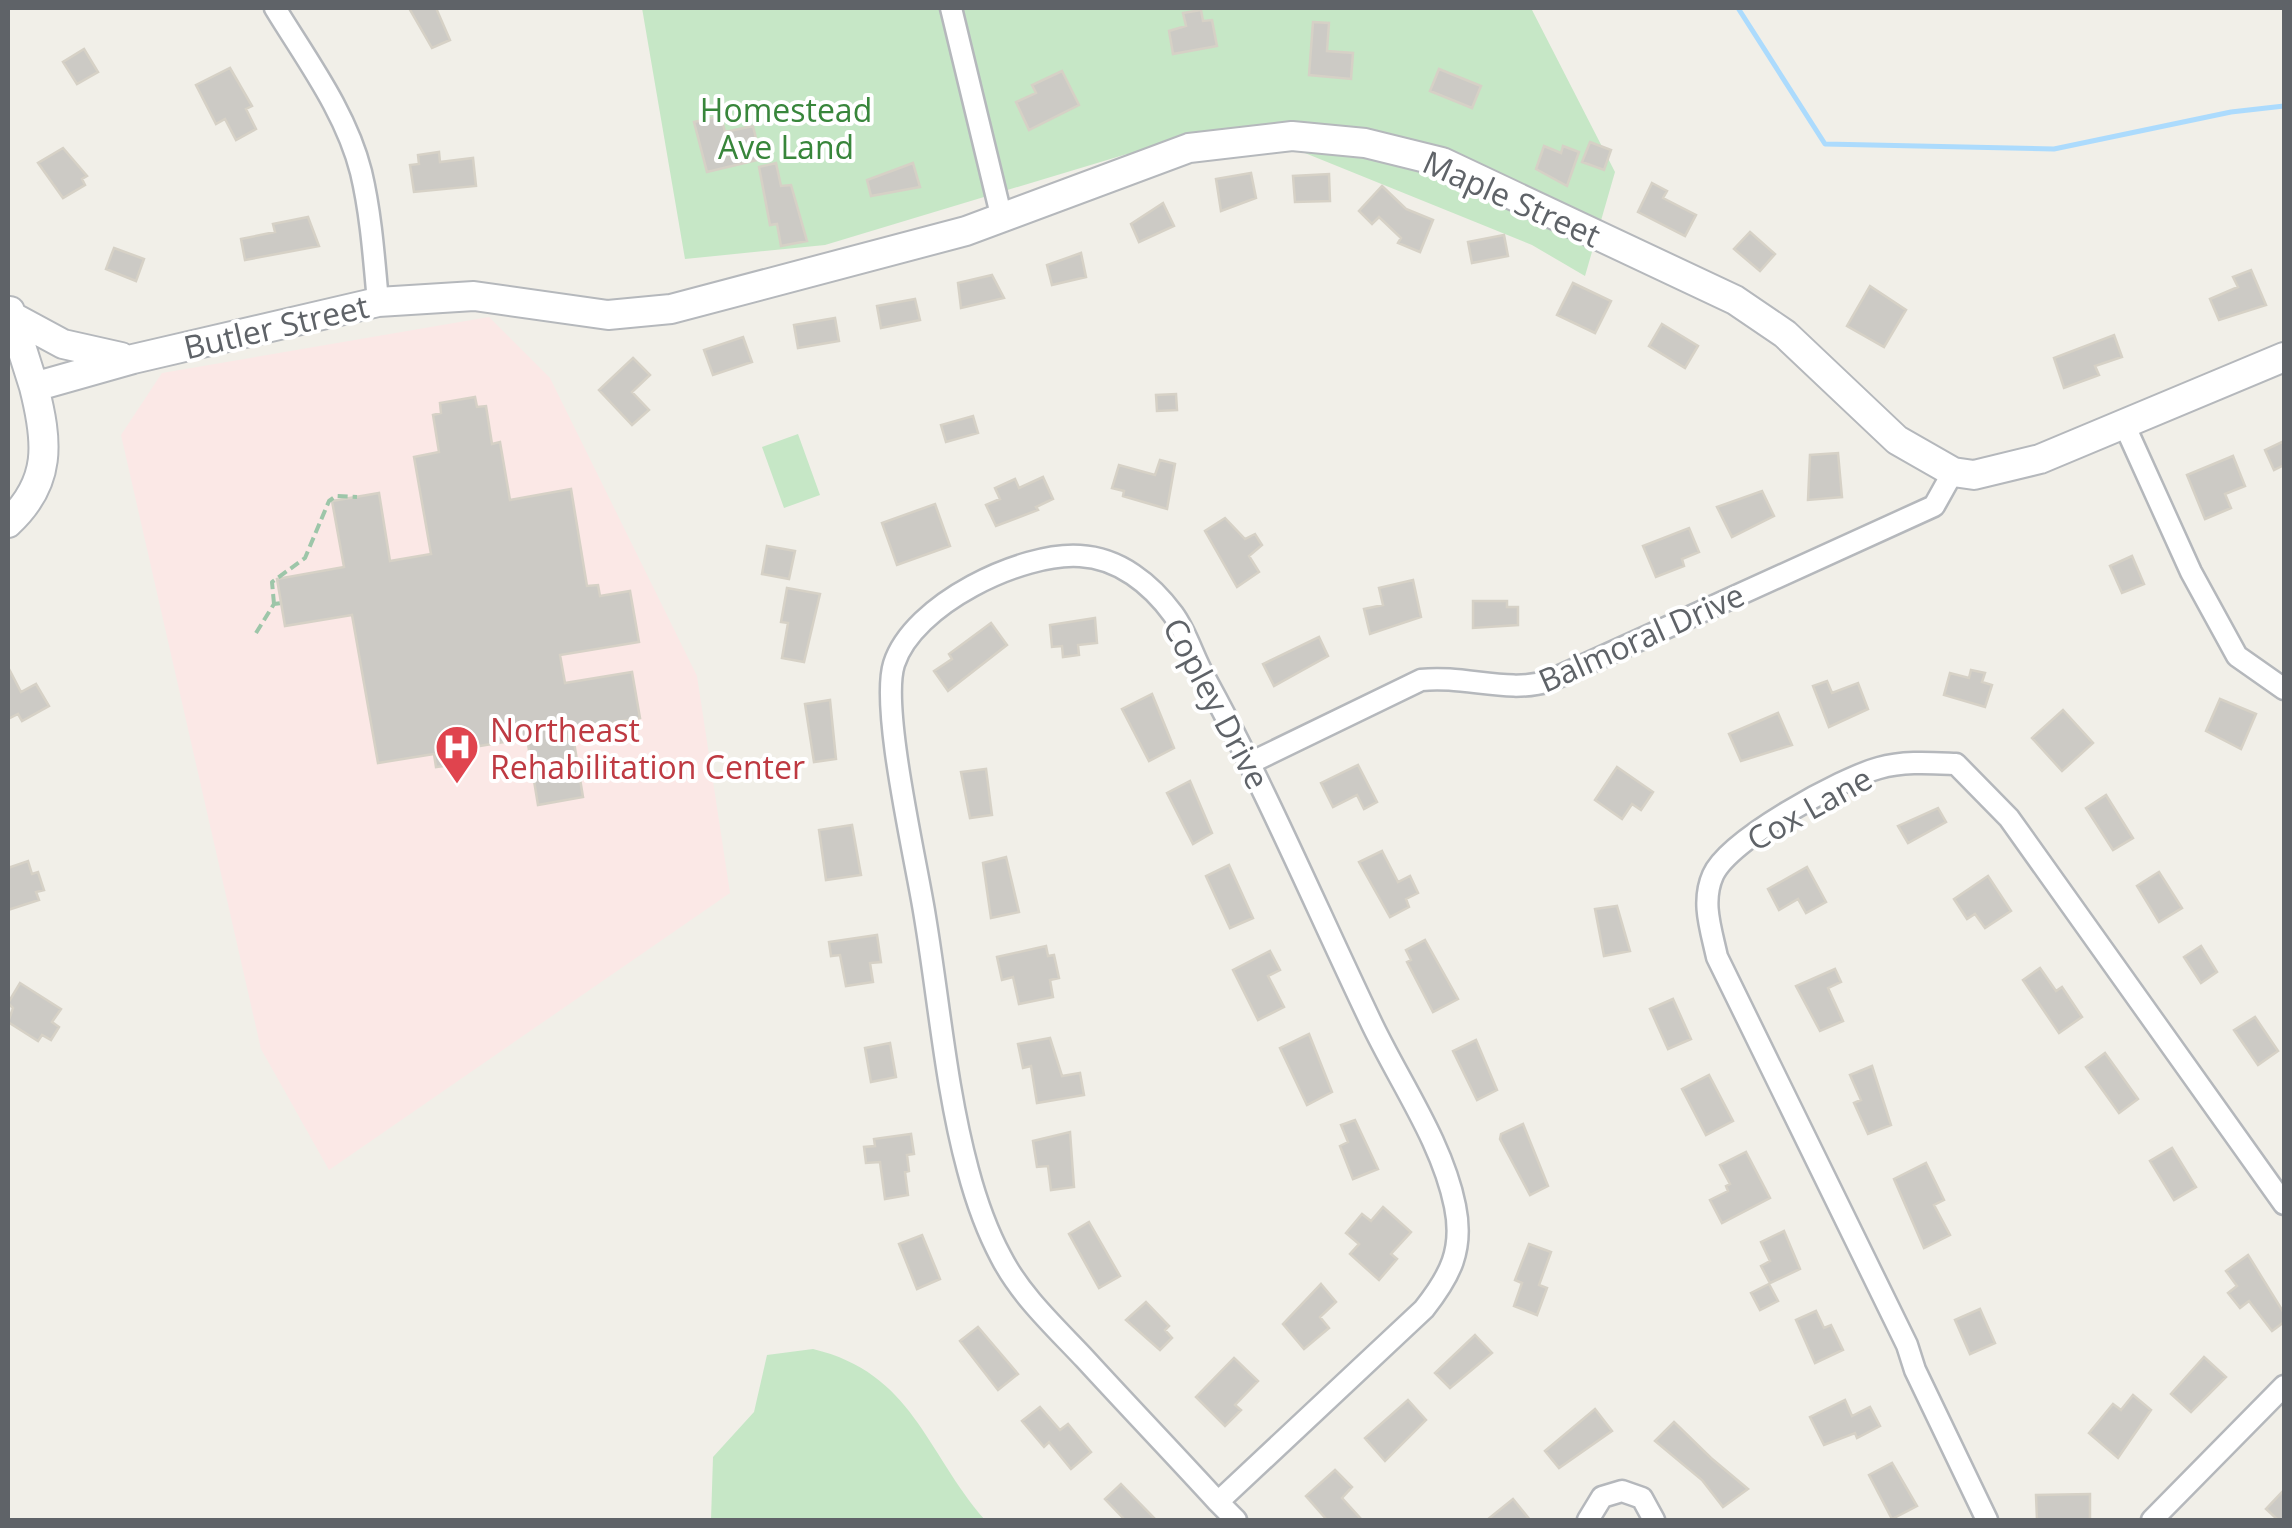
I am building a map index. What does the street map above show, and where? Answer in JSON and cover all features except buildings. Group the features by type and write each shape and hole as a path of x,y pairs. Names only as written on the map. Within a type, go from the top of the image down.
{"street":[{"path":"275,8 327,92 354,151 369,218 378,302"},
{"path":"951,8 1002,218"},
{"name":"Maple Street","path":"671,308 837,268 1002,218 1159,157 1223,141 1330,137 1442,162 1760,314 1898,440 1953,472"},
{"name":"Butler Street","path":"34,387 133,358 378,302 474,296 608,315 671,308"},
{"path":"10,311 63,344 98,355 133,358"},
{"path":"8,523 34,493 46,460 34,387 10,311"},
{"path":"1953,472 1974,474 2006,469 2284,357"},
{"path":"2124,424 2190,572 2237,656 2284,689"},
{"name":"Balmoral Drive","path":"1252,762 1421,680 1449,677 1529,688 1550,681 1934,506 1953,472"},
{"name":"Copley Drive","path":"1218,1502 1424,1309 1450,1276 1458,1236 1455,1204 1436,1150 1374,1028 1252,762 1173,614 1143,580 1105,561 1062,557 973,586 924,619 894,664 896,742 953,1092 984,1222 1003,1261 1030,1300 1218,1502 1236,1520"},
{"name":"Cox Lane","path":"1987,1520 1915,1370 1908,1345 1717,957 1706,908 1714,874 1728,854 1786,815 1864,773 1883,767 1956,764 2008,818 2284,1204"},
{"path":"2152,1520 2284,1386"},
{"path":"1588,1520 1596,1502 1622,1491 1642,1498 1654,1520"}],"path":[{"path":"256,632 278,604 272,582 305,558 330,502 336,496 357,497"}],"shaded area":[{"name":"Northeast Rehabilitation Center","path":"489,317 550,378 697,676 730,893 329,1170 261,1049 121,435 162,373"}],"green space":[{"name":"Homestead Ave Land","path":"642,8 1531,8 1615,172 1585,276 1532,245 1295,149 1127,154 825,245 685,259"},
{"path":"798,434 820,495 784,508 762,447"},
{"path":"813,1349 847,1360 896,1395 985,1520 711,1520 713,1457 754,1412 767,1355"}],"waterway":[{"path":"1738,8 1825,144 2054,149 2231,112 2284,106"}],"place":[{"name":"Northeast Rehabilitation Center","path":"457,785"}]}
